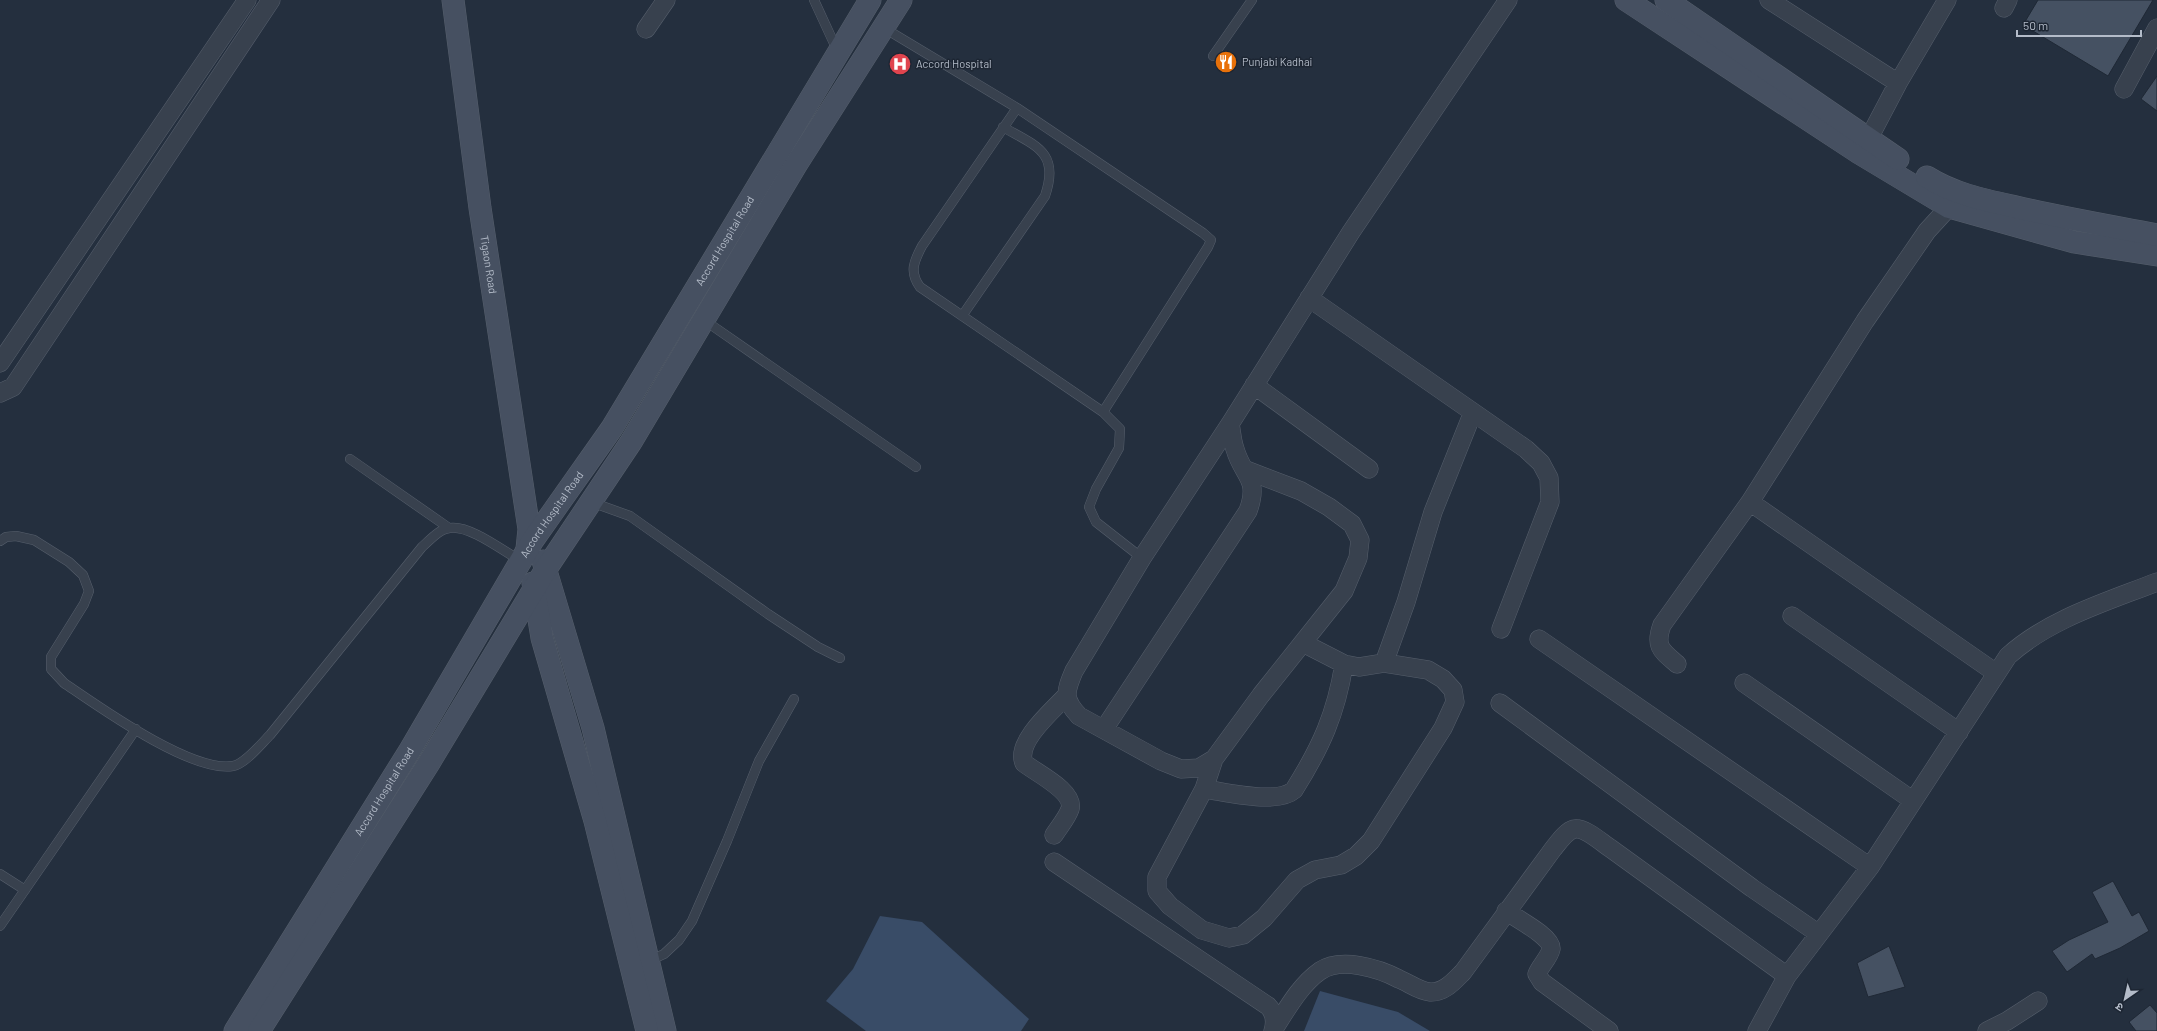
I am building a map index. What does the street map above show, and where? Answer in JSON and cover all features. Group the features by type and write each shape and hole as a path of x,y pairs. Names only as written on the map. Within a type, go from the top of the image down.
{"street":[{"path":"0,363 247,0"},
{"path":"0,393 13,387 271,0"},
{"name":"Tigaon Road","path":"453,0 480,208 528,544"},
{"path":"646,29 666,0"},
{"name":"Accord Hospital Road","path":"235,1031 410,750 528,544 612,428 870,0"},
{"path":"259,1031 429,763 546,569 632,442 796,165 901,0"},
{"path":"1054,835 1070,811 1071,804 1069,799 1058,787 1024,763 1022,755 1024,746 1029,737 1066,696 1068,685 1074,671 1142,558 1230,424 1351,232 1508,0"},
{"path":"1626,0 1859,153 1949,206 2074,242 2157,255"},
{"path":"1666,0 1868,140 1943,187 1969,197 2062,218 2157,235"},
{"path":"1769,0 1898,83"},
{"path":"1868,140 1898,83 1947,0"},
{"path":"2124,88 2157,28"},
{"path":"1677,664 1662,651 1659,645 1658,635 1662,625 1750,502 1865,321 1927,231 1949,206"},
{"path":"1309,298 1526,449 1541,463 1549,478 1550,502 1501,629"},
{"path":"1254,385 1369,469"},
{"path":"1384,663 1406,602 1433,512 1473,412"},
{"path":"1104,729 1248,511 1253,498 1252,483 1235,449 1230,424"},
{"path":"1246,470 1301,492 1329,507 1352,524 1360,540 1358,558 1344,591 1303,643 1214,759 1204,789 1157,877 1157,891 1170,906 1202,930 1229,938 1243,935 1264,918 1297,880 1315,870 1341,865 1356,856 1371,842 1443,728 1455,702 1453,690 1443,679 1428,670 1384,663 1359,667 1344,664 1303,643"},
{"path":"1750,502 1996,673"},
{"path":"528,544 546,569 593,728 666,1031"},
{"path":"528,544 542,638 595,822 647,1031"},
{"path":"1757,1031 1787,976 1870,867 1912,800 1960,732 2008,656 2025,640 2045,629 2157,582"},
{"path":"1792,616 1960,732"},
{"path":"1539,638 1870,867"},
{"path":"1204,789 1269,797 1288,795 1294,790 1332,718 1344,664"},
{"path":"1744,683 1912,800"},
{"path":"1066,696 1070,706 1080,716 1161,761 1182,769 1198,768 1214,759"},
{"path":"1500,703 1752,888 1819,934"},
{"path":"1274,1030 1294,999 1320,971 1332,965 1349,965 1381,971 1417,988 1430,992 1439,991 1450,985 1463,972 1506,911 1553,849 1568,832 1574,829 1581,830 1610,848 1787,976"},
{"path":"1054,862 1268,1006 1273,1011 1275,1019 1274,1030"},
{"path":"1506,911 1544,936 1550,943 1551,949 1537,974 1542,982 1609,1031"},
{"path":"1987,1031 2007,1021 2038,1001"}],"lane":[{"path":"814,0 838,53"},
{"path":"1213,56 1252,0"},
{"path":"884,28 1017,108 1203,233 1211,240 1103,412"},
{"path":"1017,108 914,260 912,271 920,287 1103,412 1120,429 1119,448 1096,489 1088,507 1096,522 1142,558"},
{"path":"962,316 1041,202 1049,185 1051,171 1047,158 1038,147 1003,127"},
{"path":"704,320 916,467"},
{"path":"350,459 449,528"},
{"path":"590,502 630,516 777,620 840,658"},
{"path":"0,541 6,537 16,536 34,540 69,562 83,575 89,591 84,604 50,657 51,669 64,683 171,750 217,766 234,766 249,756 270,735 422,547 437,533 449,528 460,528 472,533 528,544"},
{"path":"648,961 664,954 678,940 692,920 727,841 759,761 794,699"},
{"path":"0,926 136,729"},
{"path":"0,874 25,890"}],"water":[{"path":"880,916 922,922 1029,1019 1021,1031 866,1031 826,1001 853,969"},
{"path":"1320,991 1398,1012 1430,1031 1304,1031"}],"building":[{"path":"2038,0 2153,0 2108,76 2023,25"},
{"path":"2157,76 2157,111 2141,99"},
{"path":"2113,881 2132,916 2139,912 2149,931 2120,948 2095,959 2092,954 2067,972 2052,951 2069,940 2108,922 2092,892"},
{"path":"1889,946 1905,987 1868,997 1857,963"},
{"path":"2150,1005 2157,1013 2157,1031 2136,1031 2129,1022"}],"place":[{"name":"Punjabi Kadhai","path":"1226,62"},
{"name":"Accord Hospital","path":"900,64"}]}
